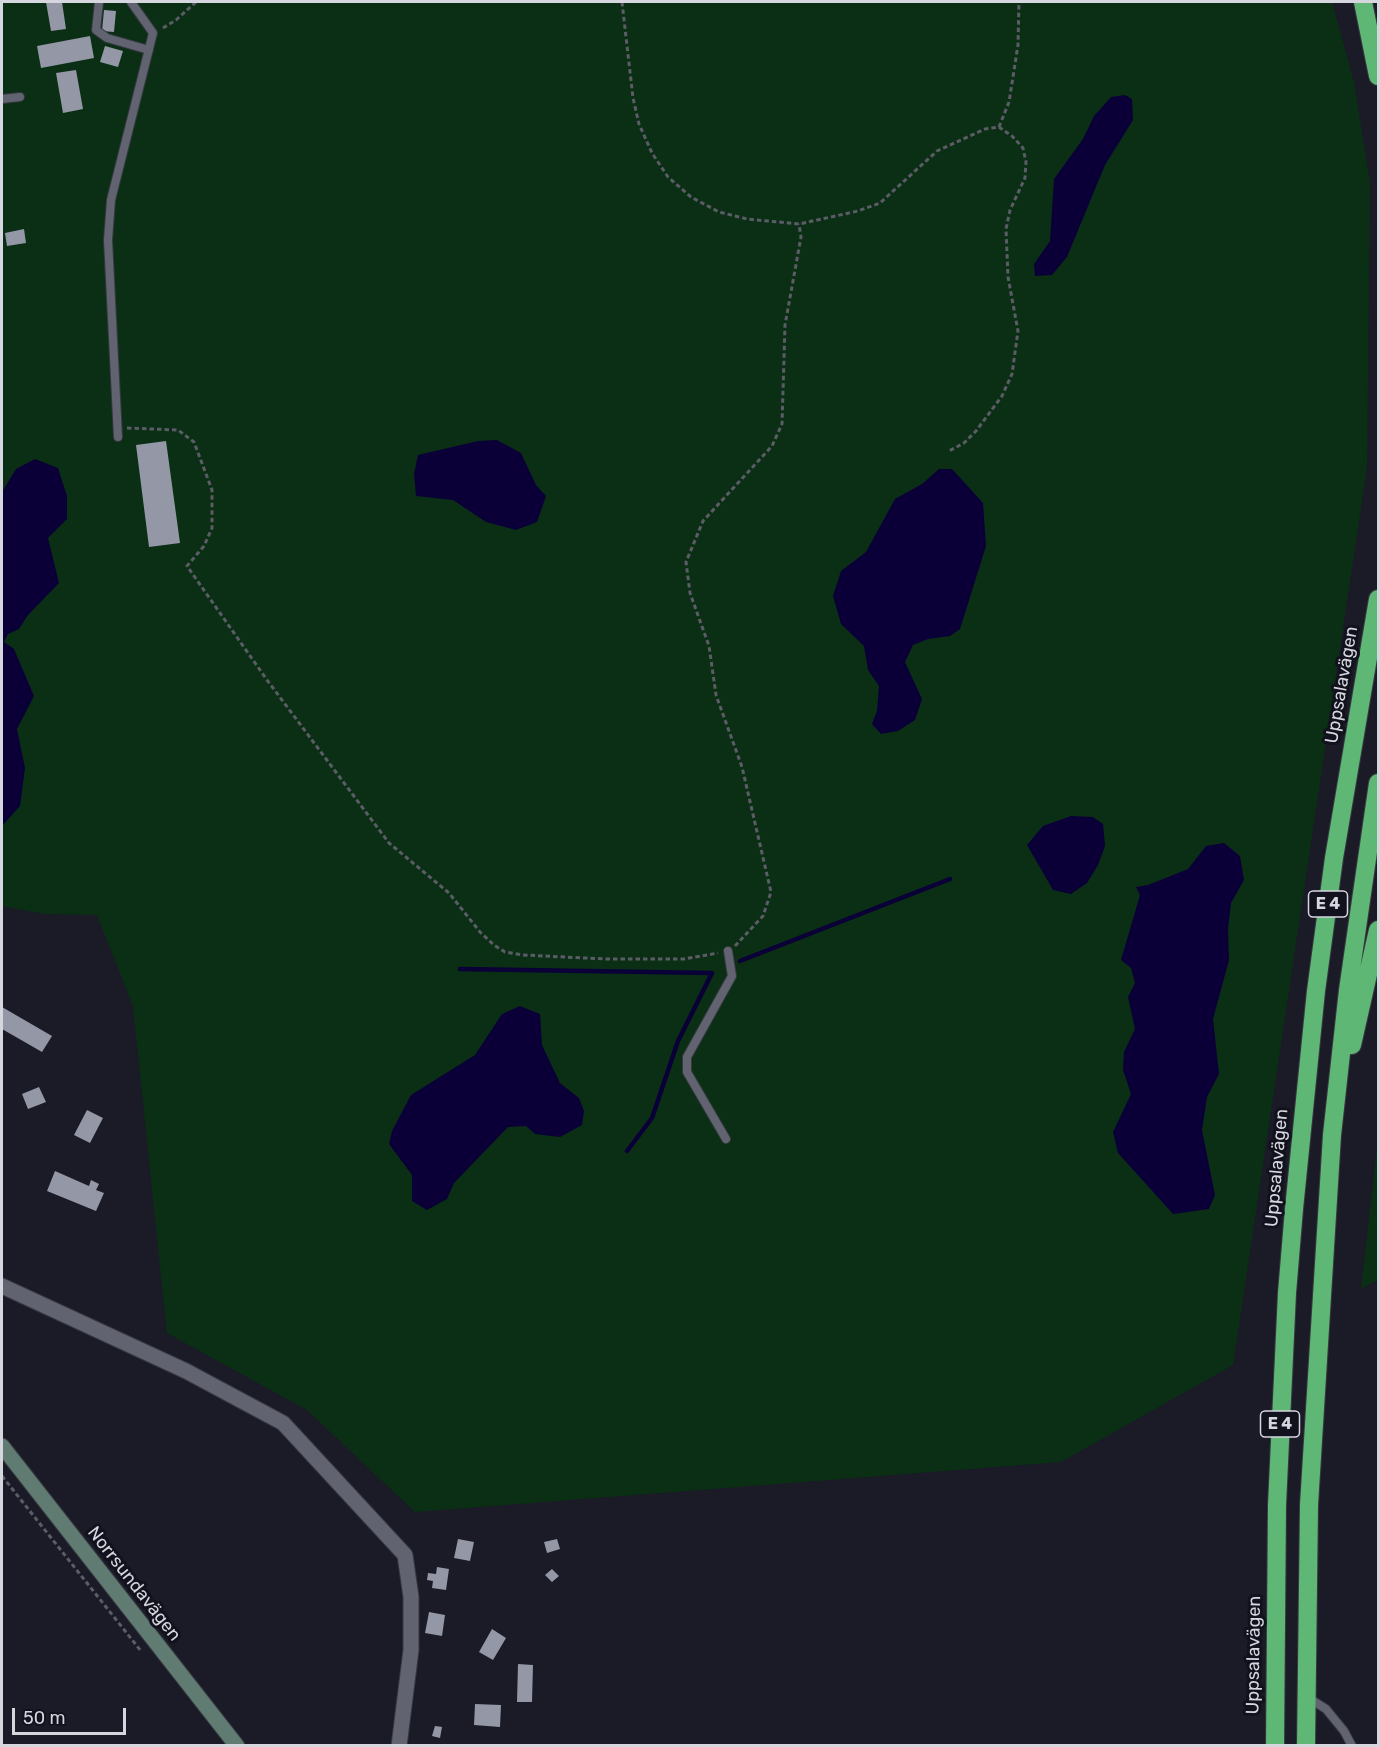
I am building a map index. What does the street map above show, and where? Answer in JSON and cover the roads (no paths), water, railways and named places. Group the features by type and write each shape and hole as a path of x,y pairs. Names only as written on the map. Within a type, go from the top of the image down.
{"highway":[{"path":"1363,2 1378,75"},
{"name":"Uppsalavägen","path":"1275,1746 1277,1505 1287,1293 1294,1209 1316,991 1336,846 1377,607 1378,583"},
{"name":"E 4","path":"1306,1746 1309,1505 1332,1135 1348,990 1378,783"},
{"path":"1332,1135 1378,930"}],"street":[{"path":"2,1286 186,1371 283,1423 405,1555 411,1597 411,1650 399,1746"},
{"name":"Norrsundavägen","path":"2,1446 237,1746"}],"lane":[{"path":"99,2 96,30 107,38 149,50"},
{"path":"118,437 108,240 111,200 153,33 131,2"},
{"path":"2,99 20,97"},
{"path":"726,1139 687,1072 687,1057 732,976 728,951"},
{"path":"1306,1697 1326,1709 1344,1731 1352,1746"}],"waterway":[{"path":"740,961 950,879"},
{"path":"460,969 712,973 678,1041 652,1118 627,1151"}]}
